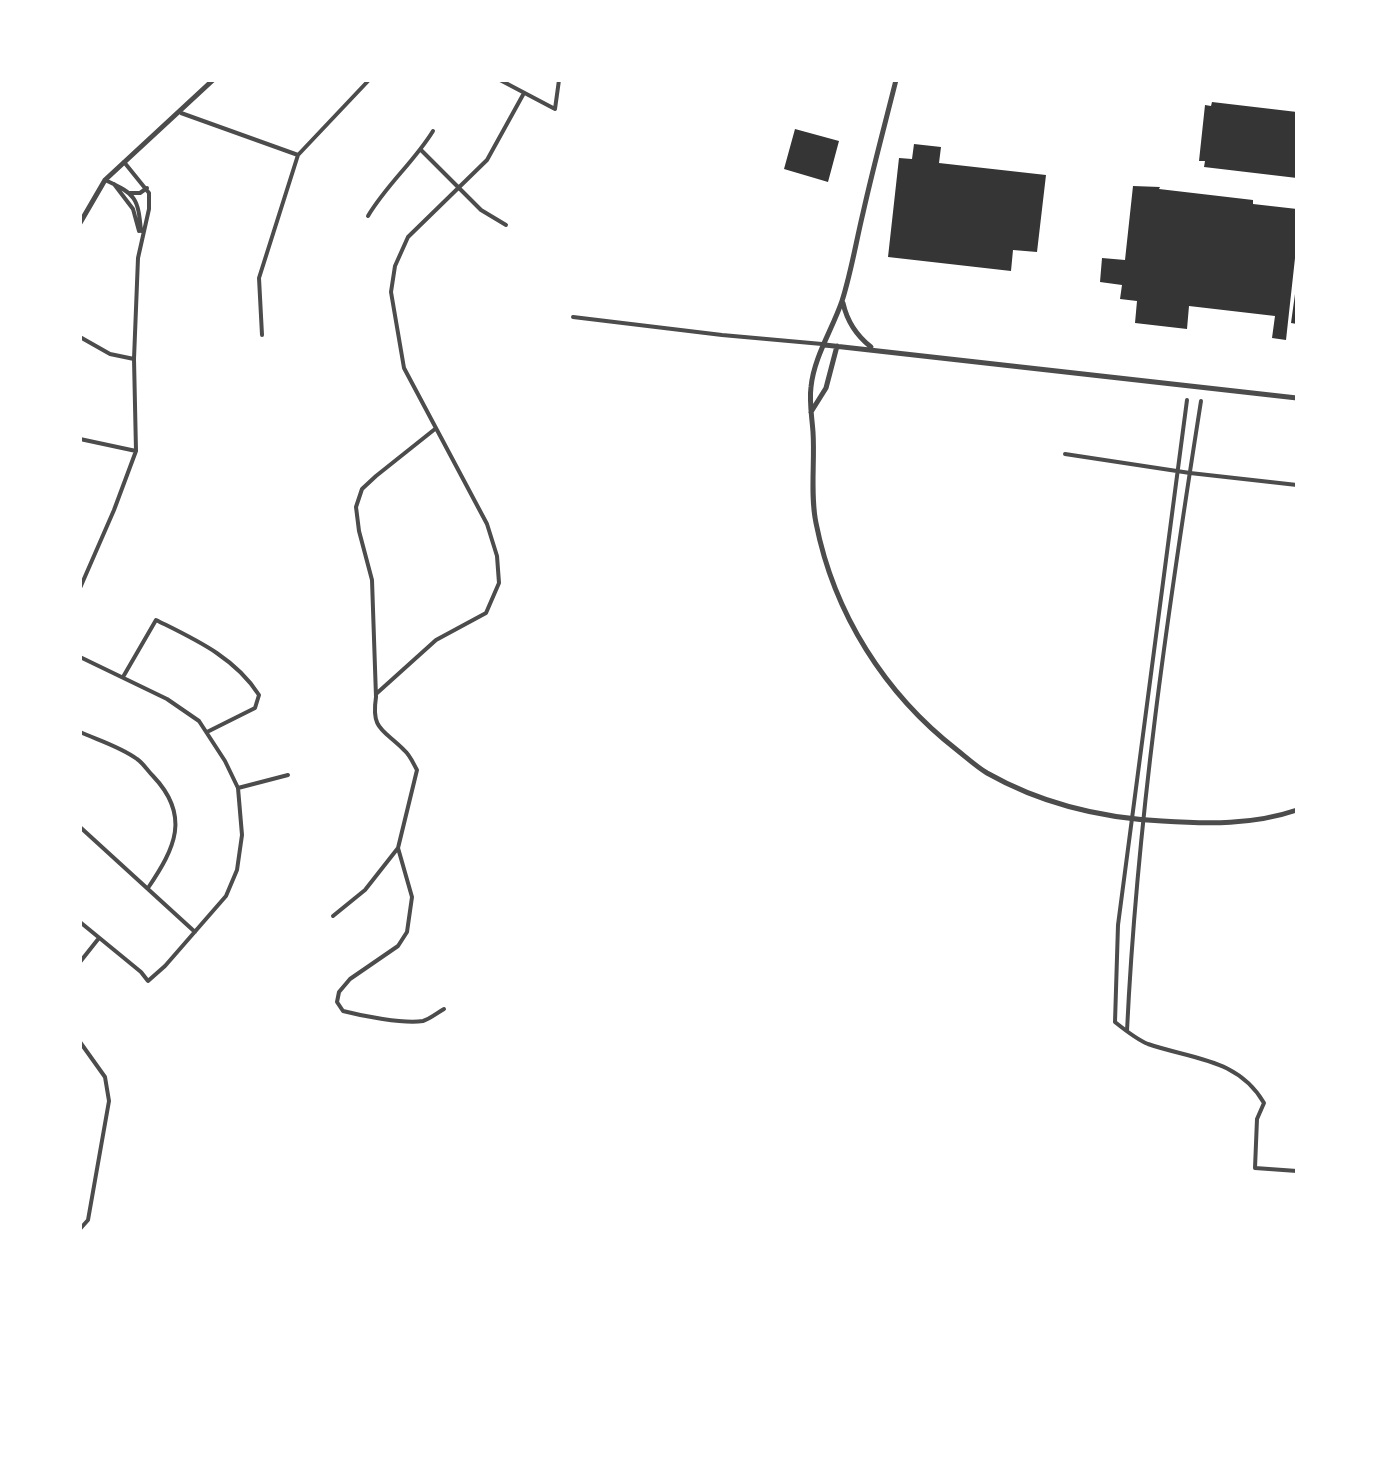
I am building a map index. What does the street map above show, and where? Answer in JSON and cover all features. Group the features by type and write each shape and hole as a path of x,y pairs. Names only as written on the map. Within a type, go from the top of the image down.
{"street":[{"path":"80,223 105,180 214,80"},
{"path":"262,334 259,278 298,156 369,80"},
{"path":"500,80 555,109 560,80"},
{"path":"896,80 842,299 811,384 815,519 835,591 850,622 874,664 925,724 986,773 1059,804 1132,819 1195,823 1270,819 1297,810"},
{"path":"376,694 436,640 486,613 499,583 498,556 488,524 404,368 391,292 395,266 408,237 487,160 524,94"},
{"path":"179,112 298,156"},
{"path":"368,216 381,194 422,150 433,131"},
{"path":"422,150 481,210 506,225"},
{"path":"80,588 136,451 138,258 149,209 147,188 124,162"},
{"path":"105,180 139,205 141,236"},
{"path":"114,184 133,208 141,236"},
{"path":"129,194 147,188"},
{"path":"842,299 854,329 874,349"},
{"path":"573,317 1297,398"},
{"path":"80,336 110,354 134,359"},
{"path":"810,415 826,388 837,346"},
{"path":"1187,400 1118,925 1114,1022 1144,1042 1225,1066 1254,1086 1264,1103 1258,1119 1255,1168 1297,1171"},
{"path":"1126,1031 1144,820 1201,401"},
{"path":"333,916 365,890 398,848 417,770 408,753 378,728 374,713 372,580 356,507 362,489 435,429"},
{"path":"80,439 136,451"},
{"path":"1065,454 1297,485"},
{"path":"123,677 156,620 210,647 259,694 255,708 207,732"},
{"path":"80,657 166,699 199,722 238,788 242,835 238,870 226,896 148,980 80,922"},
{"path":"80,732 137,759 172,802 176,812 170,853 148,888"},
{"path":"238,788 288,775"},
{"path":"80,826 195,932"},
{"path":"398,848 412,897 407,932 398,946 350,980 339,992 337,1002 342,1011 403,1020 426,1021 444,1009"},
{"path":"80,962 99,938"},
{"path":"80,1042 105,1077 109,1101 88,1220 80,1229"}],"building":[{"path":"1212,102 1297,112 1297,178 1204,167 1205,161 1199,161 1205,105 1211,106"},
{"path":"795,129 839,141 828,182 784,169"},
{"path":"914,144 941,147 939,163 1046,175 1037,252 1013,250 1011,271 888,257 899,158 912,159"},
{"path":"1133,186 1297,209 1286,340 1272,338 1275,316 1189,306 1187,329 1135,323 1137,301 1120,299 1122,285 1100,282 1102,258 1125,260"},
{"path":"1297,294 1297,324 1291,323"}]}
